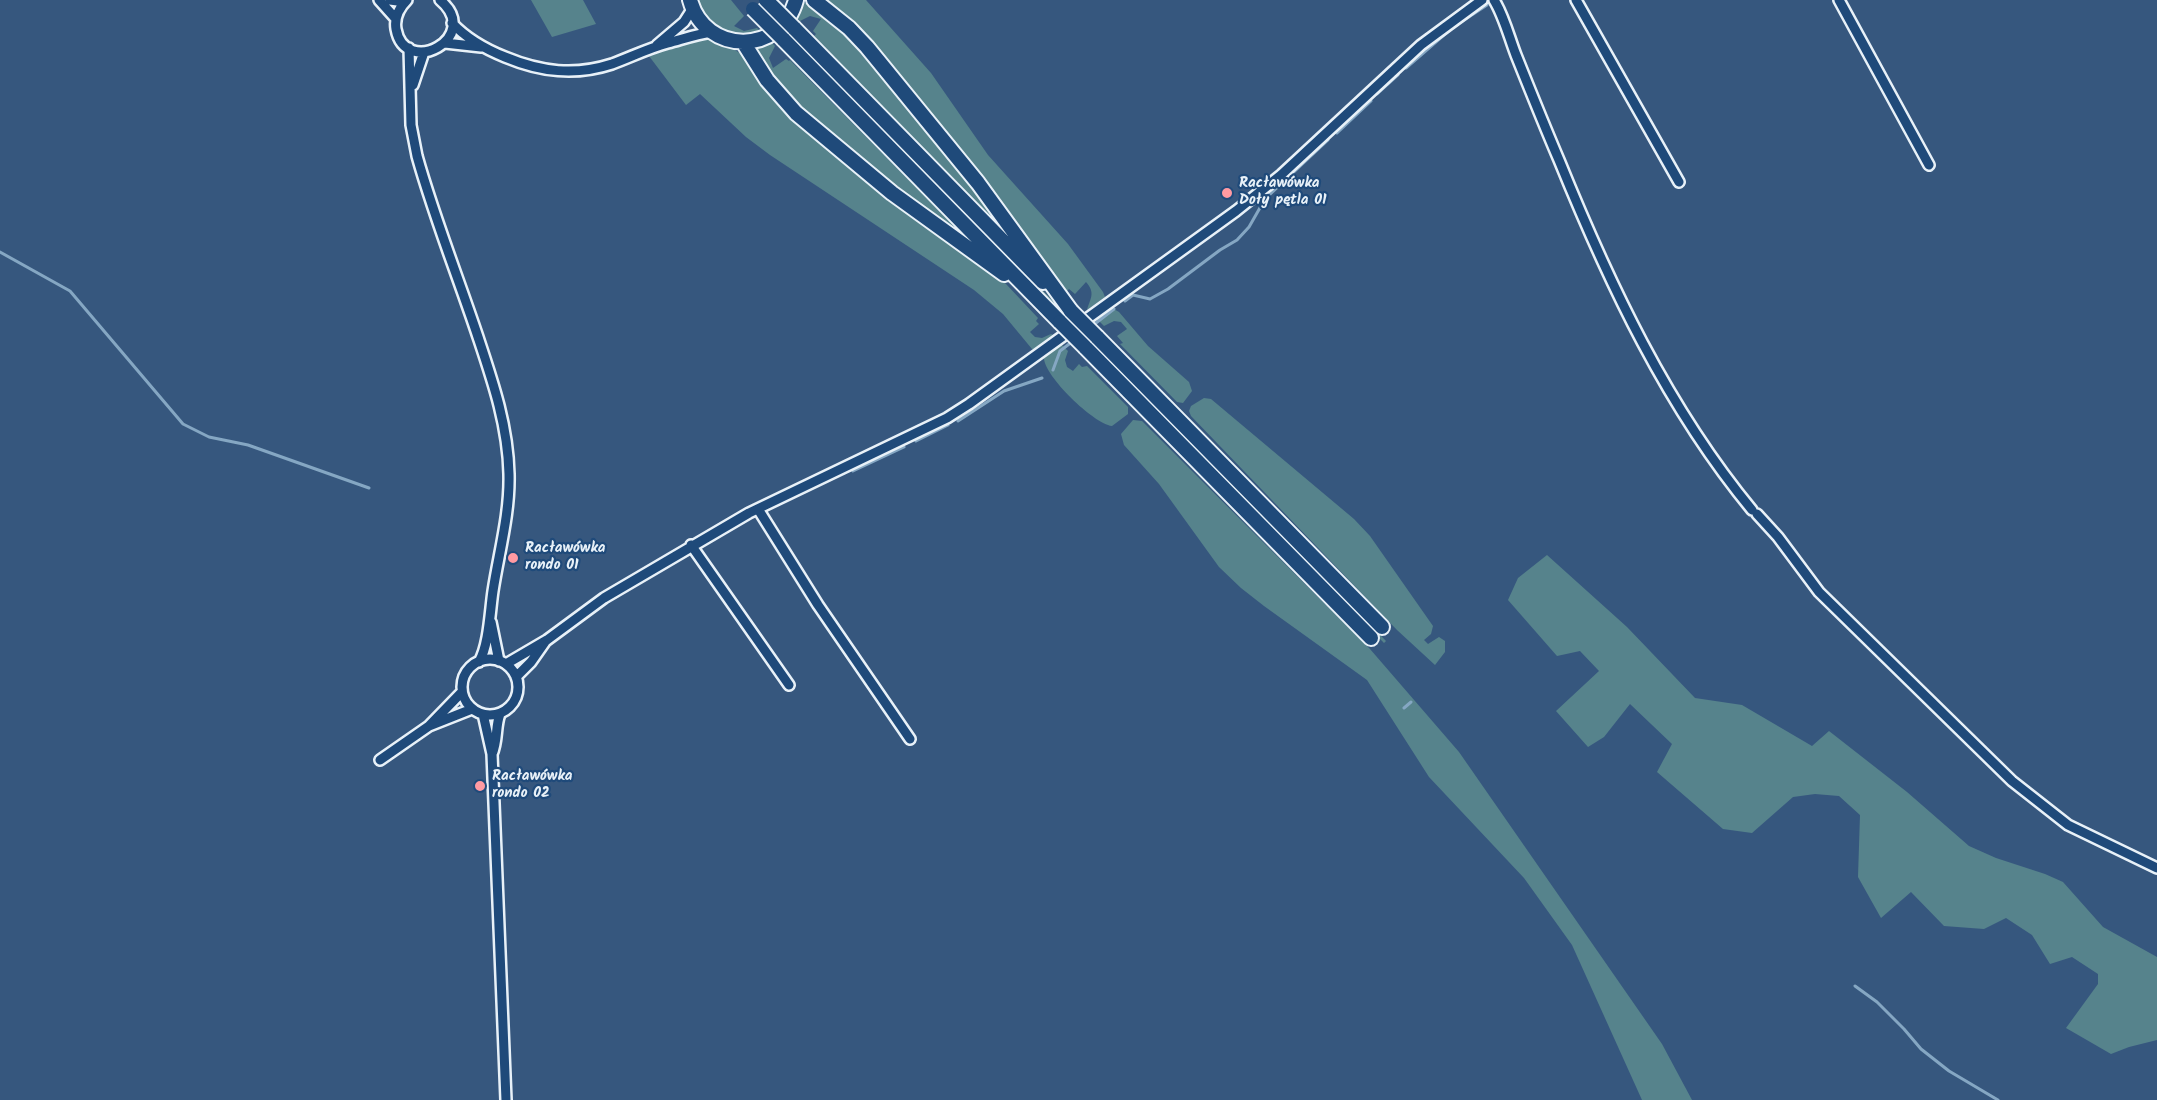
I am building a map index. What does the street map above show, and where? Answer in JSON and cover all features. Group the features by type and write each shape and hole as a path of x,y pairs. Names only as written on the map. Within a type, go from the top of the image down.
{"highway":[{"path":"766,0 1382,627"},
{"path":"692,4 699,20 712,32 725,39 743,42 756,40 775,32 789,17 796,0"},
{"path":"814,0 849,28 867,47 978,183 1071,311"},
{"path":"749,4 1371,638"},
{"path":"743,42 767,80 796,113 892,193 1033,294"}],"street":[{"path":"379,0 396,19"},
{"path":"390,0 406,1"},
{"path":"406,1 398,11 396,19 398,35 409,48 424,52 439,48 450,36 452,22 450,12 440,0"},
{"path":"491,619 502,662 516,676 518,685 514,702 500,714 483,714 472,709 462,692 464,676 479,662 490,659 502,662 547,640 604,598 691,545 947,418 998,384 1244,205 1281,175 1421,45 1482,0"},
{"path":"1494,0 1577,204 1630,317 1694,430 1729,482 1778,537 1819,592 2012,781 2068,825 2157,868"},
{"path":"1576,0 1679,182"},
{"path":"1839,0 1929,165"},
{"path":"657,45 684,22 692,4"},
{"path":"452,22 481,47 525,65 566,72 611,64 657,45 712,32"},
{"path":"445,43 481,47"},
{"path":"409,48 411,125 417,156 493,381 504,424 509,493 503,542 493,592 491,619 479,662"},
{"path":"411,90 424,52"},
{"path":"758,510 818,605 910,739"},
{"path":"691,545 789,685"},
{"path":"516,676 531,662 547,640"},
{"path":"380,760 429,726 462,692"},
{"path":"429,726 472,709"},
{"path":"483,714 492,754 506,1100"},
{"path":"492,754 500,714"}],"green space":[{"path":"531,0 583,0 596,24 552,37"},
{"path":"698,0 731,0 744,16 734,26 744,31 757,28 759,30 740,34 722,28 702,9"},
{"path":"824,0 866,0 931,73 988,155 1068,244 1105,297 1087,310 1092,293 1086,282 1075,294 1069,289 1067,291 1045,267 846,18"},
{"path":"803,2 814,7 849,36 1004,224 1005,231 814,36 816,34 813,31 821,19 810,16 800,21 796,17"},
{"path":"794,37 1067,315 1064,318 792,39"},
{"path":"701,38 724,45 742,55 761,80 1006,284 1038,318 1036,321 1039,324 1030,332 1035,337 1053,335 1032,349 1003,314 974,290 770,155 746,137 700,94 686,105 649,56"},
{"path":"771,42 775,46 769,58 773,68 786,59 790,60 965,237 925,211 811,119 781,89 755,49"},
{"path":"1112,308 1119,312 1148,346 1189,382 1192,391 1183,403 1177,402 1120,344 1123,343 1117,336 1127,329 1121,322 1114,321 1104,326 1096,318"},
{"path":"1061,344 1068,351 1065,360 1067,367 1073,371 1079,364 1082,367 1087,366 1128,407 1128,414 1112,426 1094,417 1071,398 1052,376 1044,358"},
{"path":"1204,398 1211,399 1354,519 1370,536 1433,626 1431,634 1424,640 1428,644 1439,637 1445,641 1445,652 1435,665 1397,630 1191,416 1189,411 1191,406"},
{"path":"1133,420 1142,421 1370,649 1459,752 1662,1044 1692,1100 1642,1100 1572,945 1524,878 1429,777 1367,680 1264,606 1219,567 1159,484 1124,445 1121,434"},
{"path":"1210,460 1386,641 1384,643 1207,463"},
{"path":"1547,555 1627,627 1695,698 1742,705 1812,746 1829,731 1907,792 1969,846 2063,882 2103,927 2157,957 2157,1040 2111,1054 2066,1028 2098,984 2098,974 2072,957 2050,964 2032,935 2006,918 1984,929 1944,926 1911,892 1881,918 1858,877 1860,815 1839,796 1815,794 1793,797 1752,833 1723,829 1657,772 1672,744 1630,704 1604,737 1588,747 1556,711 1599,671 1580,651 1557,656 1508,600 1518,578"}],"waterway":[{"path":"1406,68 1452,28 1487,5"},
{"path":"1377,94 1398,75"},
{"path":"1337,133 1371,101"},
{"path":"1125,301 1133,295 1150,299 1168,289 1237,240 1249,227 1265,199 1328,140"},
{"path":"0,252 70,291 183,424 209,437 248,445 369,488"},
{"path":"1092,326 1114,309"},
{"path":"1053,370 1060,351 1073,341"},
{"path":"958,421 1004,391 1042,378"},
{"path":"916,441 948,425"},
{"path":"853,471 904,447"},
{"path":"1404,708 1411,702"},
{"path":"1855,986 1877,1002 1921,1049 1949,1071 1998,1100"}],"place":[{"name":"Racławówka Doły pętla 01","path":"1227,193"},
{"name":"Racławówka rondo 01","path":"513,558"},
{"name":"Racławówka rondo 02","path":"480,786"}]}
